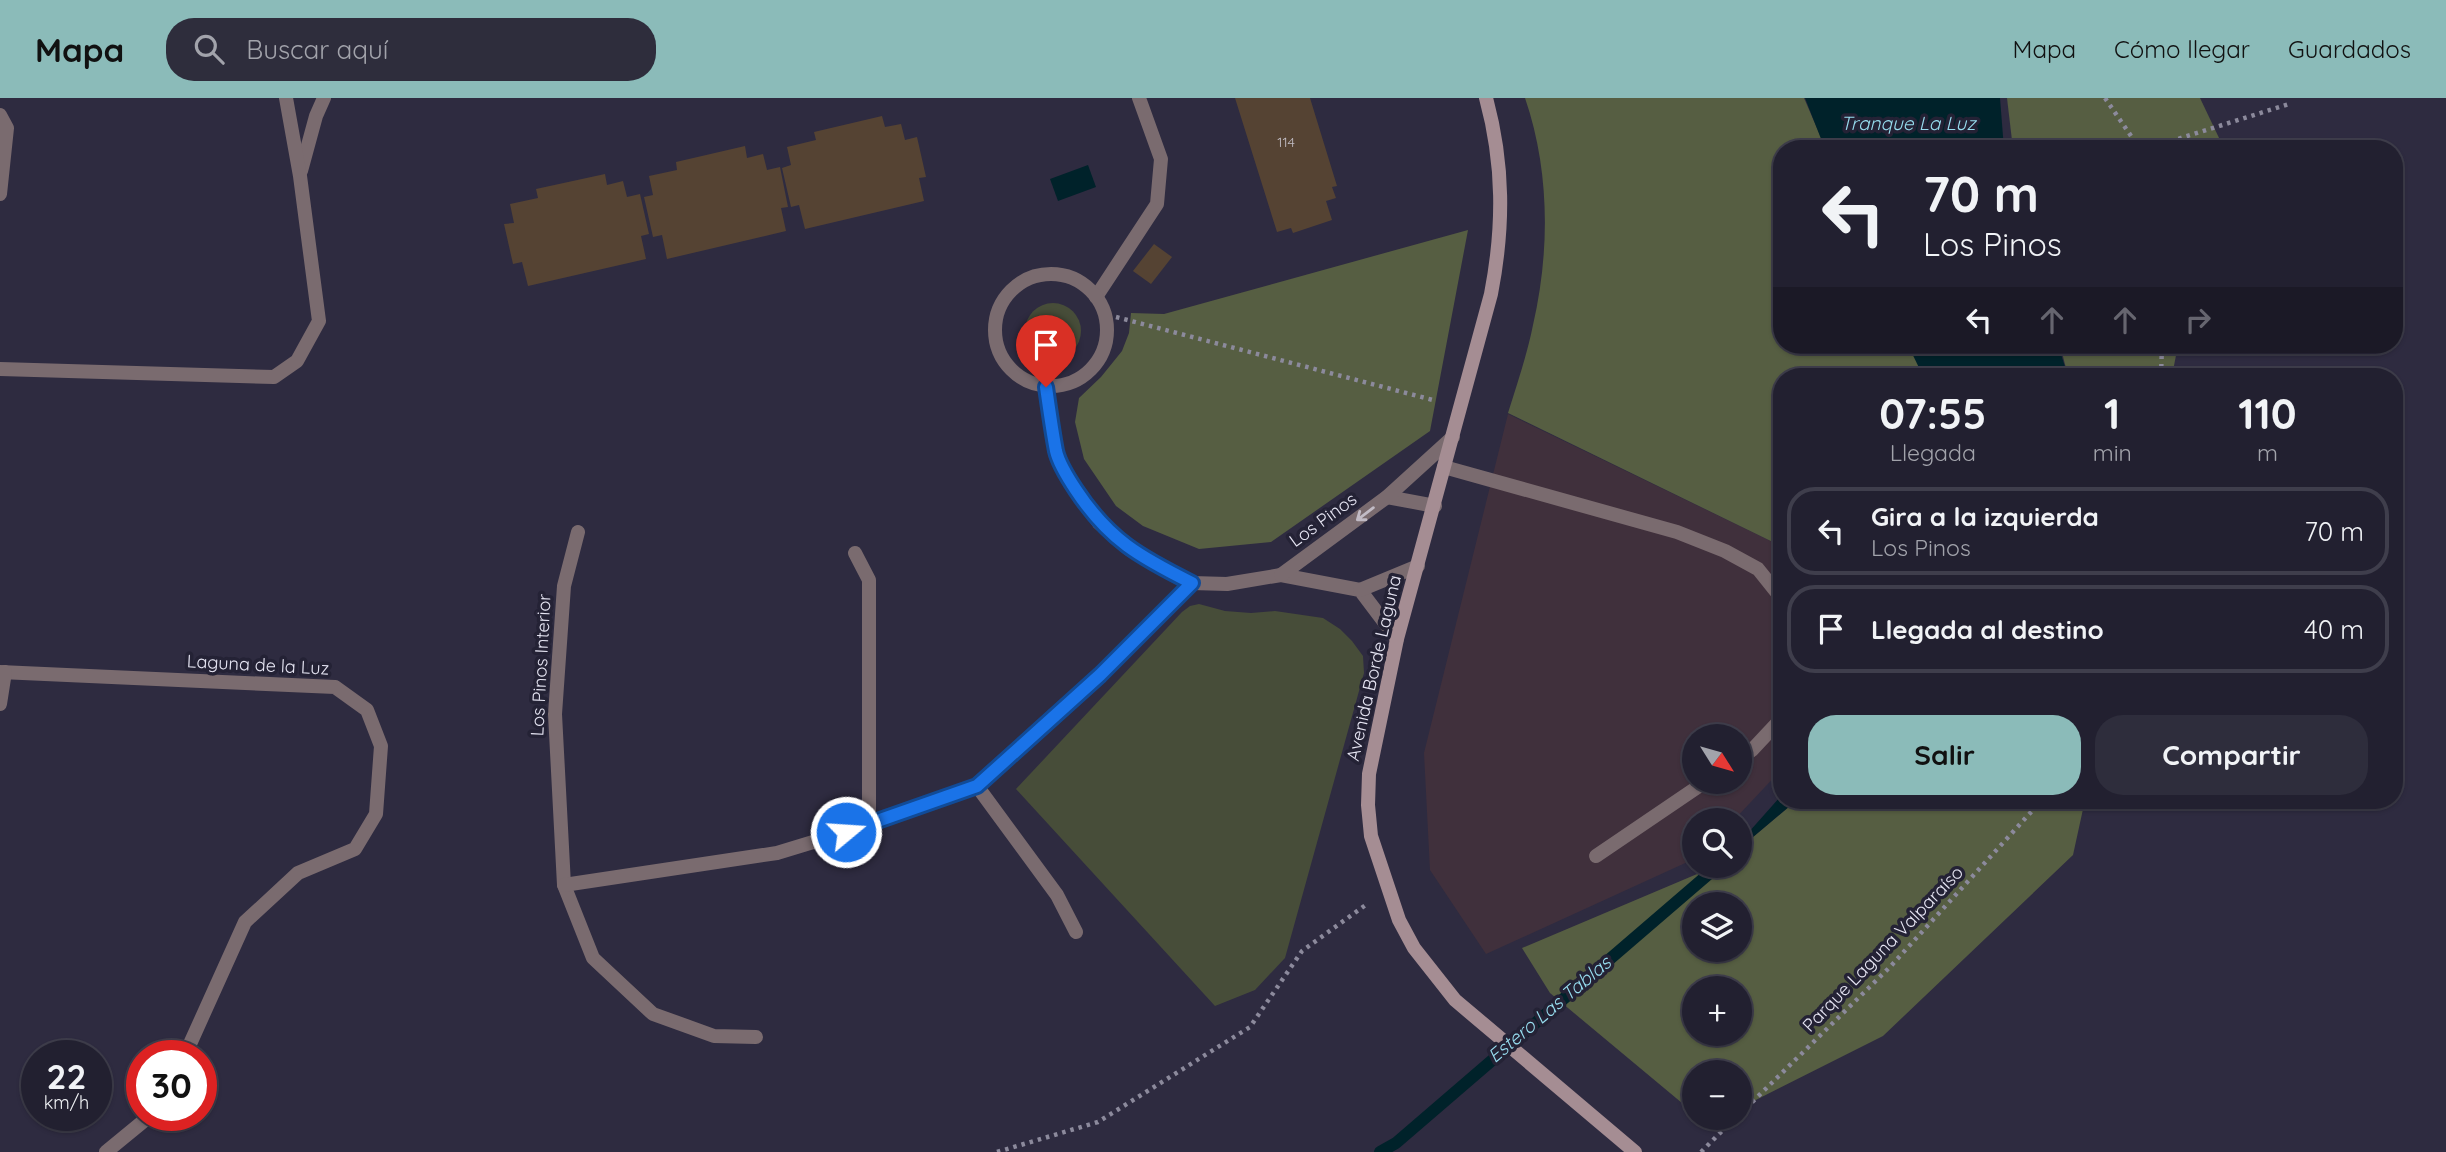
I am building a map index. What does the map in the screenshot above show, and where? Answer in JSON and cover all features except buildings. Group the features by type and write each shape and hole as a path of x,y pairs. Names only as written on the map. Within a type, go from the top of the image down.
{"street":[{"path":"0,369 274,377 297,361 319,321 300,176 286,98"},
{"path":"300,176 316,116 324,98"},
{"path":"1096,297 1157,204 1161,159 1139,98"},
{"name":"Avenida Borde Laguna","path":"1486,98 1498,150 1502,219 1498,257 1491,294 1435,506 1397,639 1369,774 1371,836 1399,920 1414,948 1455,1000 1635,1152"},
{"path":"0,115 7,128 0,192"},
{"path":"1048,274 1066,276 1083,285 1096,297 1104,314 1107,332 1103,350 1094,366 1081,378 1064,385 1046,387 1028,382 1012,372 1001,357 995,339 995,321 1002,303 1014,288 1029,278 1048,274"},
{"name":"Los Pinos","path":"1046,387 1057,454 1070,481 1100,523 1129,549 1192,583 1227,584 1281,575 1360,590"},
{"name":"Los Pinos","path":"1281,575 1387,497 1453,437"},
{"path":"1444,467 1677,532 1725,551 1758,569 1773,588"},
{"path":"1387,497 1435,506"},
{"name":"Los Pinos Interior","path":"578,532 564,586 555,714 564,885 593,958 653,1014 714,1036 756,1037"},
{"path":"855,553 869,580 869,825"},
{"path":"1397,639 1360,590 1418,566"},
{"path":"564,885 777,853 869,825 977,786 1100,675 1192,583"},
{"name":"Laguna de la Luz","path":"0,704 3,672 335,687 367,710 382,746 376,814 355,849 298,873 245,922 193,1040"},
{"path":"1752,750 1773,728"},
{"path":"977,786 1057,895 1076,932"},
{"path":"1596,856 1687,794"},
{"path":"106,1152 131,1131"}],"path":[{"path":"2105,98 2134,140"},
{"path":"2175,140 2289,104"},
{"path":"1104,314 1461,407"},
{"name":"Parque Laguna Valparaíso","path":"1752,1102 1890,967 2034,809"},
{"path":"997,1152 1098,1122 1250,1027 1302,951 1387,889"},
{"path":"1701,1152 1723,1130"}],"shaded area":[{"path":"1508,414 1773,542 1773,778 1745,808 1682,808 1682,864 1486,954 1430,870 1424,753"}],"green space":[{"path":"1525,98 1804,98 1822,140 1773,140 1773,354 1914,354 1920,368 1773,368 1773,542 1508,413 1525,358 1539,297 1545,240 1543,182"},
{"path":"2007,98 2200,98 2220,140 2012,140"},
{"path":"1468,230 1430,431 1271,542 1199,549 1143,526 1116,506 1084,459 1075,422 1079,398 1122,351 1129,333 1131,313 1164,314"},
{"path":"1048,303 1058,303 1073,311 1079,320 1079,342 1073,351 1058,359 1048,359 1030,347 1025,336 1025,326 1037,308"},
{"path":"2062,354 2176,354 2174,368 2066,368"},
{"path":"1199,604 1225,611 1275,611 1323,618 1352,641 1363,656 1364,673 1285,958 1255,990 1215,1006 1016,789 1182,612"},
{"path":"1786,809 2083,809 2073,855 1883,1036 1752,1102 1752,1060 1682,1060 1682,1103 1550,993 1522,948 1688,878 1752,878 1752,838"}],"water":[{"name":"Tranque La Luz","path":"1805,98 2000,98 2003,140 1821,140"},
{"path":"1088,165 1096,187 1058,201 1050,179"},
{"path":"1912,354 2061,354 2065,368 1919,368"},
{"path":"1773,805 1773,809 1786,809 1752,838 1752,829"}],"waterway":[{"name":"Estero Las Tablas","path":"1380,1152 1396,1143 1704,878"}],"route":[{"path":"846,832 977,786 1100,675 1192,583 1129,549 1088,509 1057,454 1046,387"}]}
